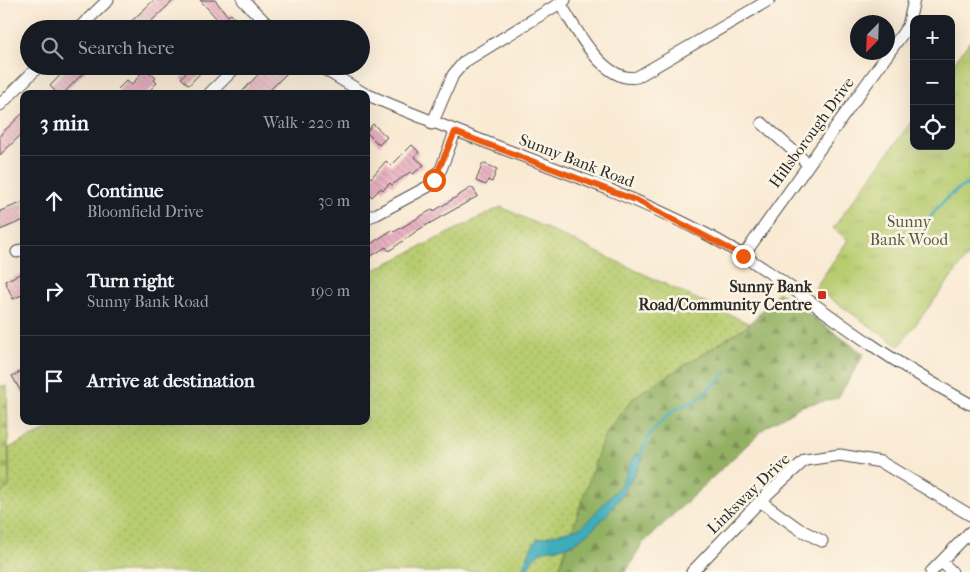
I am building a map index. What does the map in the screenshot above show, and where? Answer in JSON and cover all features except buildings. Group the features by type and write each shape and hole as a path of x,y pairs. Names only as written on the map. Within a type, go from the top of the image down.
{"street":[{"path":"87,20 108,0"},
{"path":"243,0 263,20"},
{"path":"432,124 448,83 464,62 562,2 604,66 616,76 630,79 637,77 769,0"},
{"name":"Hillsborough Drive","path":"743,256 908,26 914,0"},
{"path":"0,105 30,75"},
{"path":"213,90 227,75"},
{"name":"Sunny Bank Road","path":"334,75 359,90"},
{"name":"Sunny Bank Road","path":"370,96 432,124 638,201 743,256 874,346 970,404"},
{"path":"762,123 808,164"},
{"path":"370,217 428,186 441,169 455,132"},
{"name":"Linksway Drive","path":"692,572 760,501 805,460 840,454 881,462 970,515"},
{"path":"760,501 799,529 822,541"},
{"path":"931,572 970,532"},
{"path":"942,562 952,572"}],"green space":[{"name":"Sunny Bank Wood","path":"970,41 970,253 899,346 815,288 848,240 833,228 910,123 910,150 955,150 955,62"},
{"path":"501,207 750,324 634,397 573,529 558,572 0,572 0,493 9,487 9,448 57,425 370,425 370,272"},
{"path":"778,292 864,354 838,398 801,406 766,427 642,544 626,572 558,572 604,436 634,397 750,324"},
{"path":"0,386 7,386 9,487 0,493"}],"water":[{"path":"635,454 643,458 624,492 600,522 571,544 543,551 532,561 526,572 521,572 537,539 582,527 620,486"}],"waterway":[{"path":"915,239 945,199 970,183"},
{"path":"639,459 650,434 673,410 698,399 726,373"}],"place":[{"name":"Sunny Bank Road/Community Centre","path":"822,295"}],"route":[{"path":"434,180 441,169 455,132 638,201 708,235 743,256"}]}
